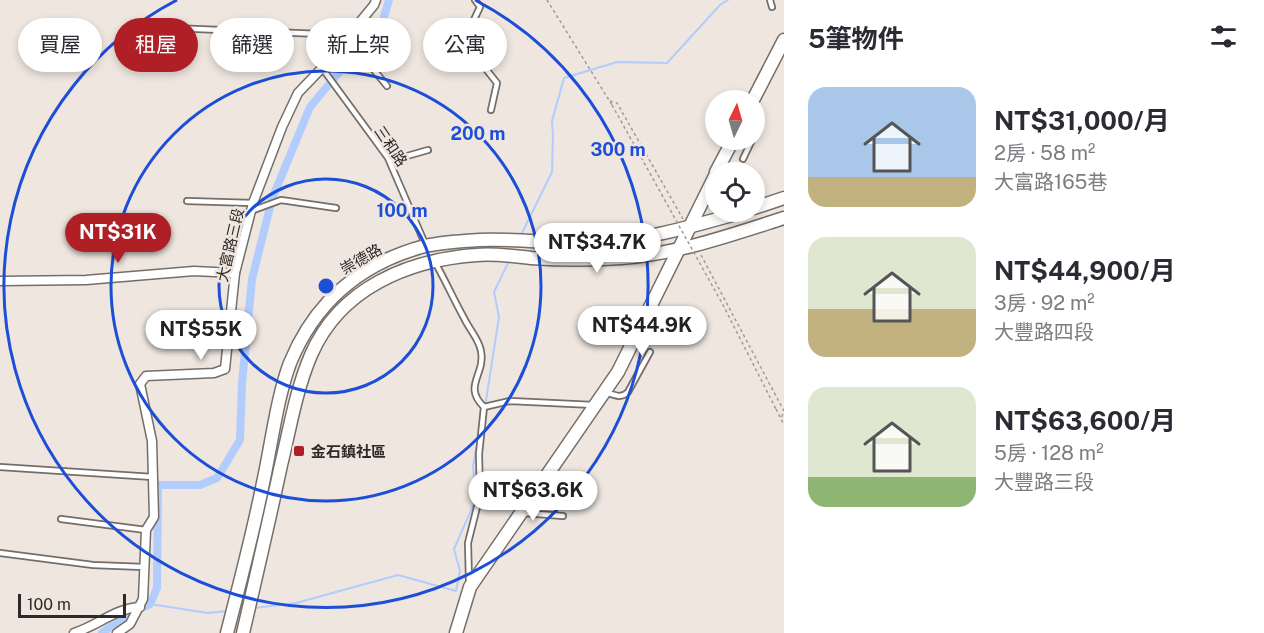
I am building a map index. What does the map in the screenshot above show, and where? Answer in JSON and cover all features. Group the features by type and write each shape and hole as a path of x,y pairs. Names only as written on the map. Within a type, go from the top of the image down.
{"street":[{"name":"大富路三段","path":"363,18 376,0"},
{"path":"758,90 784,40"},
{"name":"大富路三段","path":"140,607 143,599 146,530 154,517 154,477 152,441 140,384 146,375 213,373 225,369 235,273 254,208 282,127 298,93 318,72"},
{"path":"456,633 470,586 618,372 705,194"},
{"path":"765,204 784,198"},
{"name":"崇德路","path":"243,633 297,395 311,355 322,335 333,319 351,301 388,276 435,260 478,254 571,260 623,258 676,250 784,218"},
{"name":"崇德路","path":"227,633 261,497 289,365 299,344 324,306 344,285 387,260 426,246 482,240 598,243 650,235 706,222"},
{"path":"0,281 86,280 194,271 235,273"},
{"path":"74,633 126,607 140,607"},
{"path":"117,633 130,624 140,607"}],"lane":[{"path":"475,0 480,7 462,50 463,54 478,59 497,83 491,110"},
{"path":"770,0 772,7"},
{"path":"198,29 306,33"},
{"name":"三和路","path":"325,72 391,163 426,246"},
{"path":"376,72 387,86"},
{"path":"391,163 400,158 429,150"},
{"path":"743,159 747,150"},
{"path":"187,201 254,208 289,200 336,208"},
{"path":"435,260 465,321 480,344 482,354 473,391 475,399 484,407"},
{"path":"605,392 615,396 624,396 650,352"},
{"path":"484,407 510,401 597,405"},
{"path":"470,586 468,543 480,495 479,454 484,407"},
{"path":"0,467 154,477"},
{"path":"522,513 563,516"},
{"path":"60,519 146,530"},
{"path":"0,553 93,565 144,567"}],"path":[{"path":"547,0 610,101 723,305 784,425"},
{"path":"610,101 617,103 688,227"},
{"path":"696,245 784,411 781,419"}],"waterway":[{"path":"102,633 126,615 150,604 157,588 158,485 200,485 217,478 240,440 242,383 252,279 272,199 310,107 383,20 389,0"},
{"path":"521,235 552,172 552,121 564,78 617,62 667,63 720,5 728,0"},
{"path":"485,407 499,317 494,292 510,259"},
{"path":"254,608 296,603 398,575 456,591 460,571 454,549 476,499 473,466 478,439"},
{"path":"150,604 208,613 227,611"}],"place":[{"name":"金石鎮社區","path":"299,451"}]}
